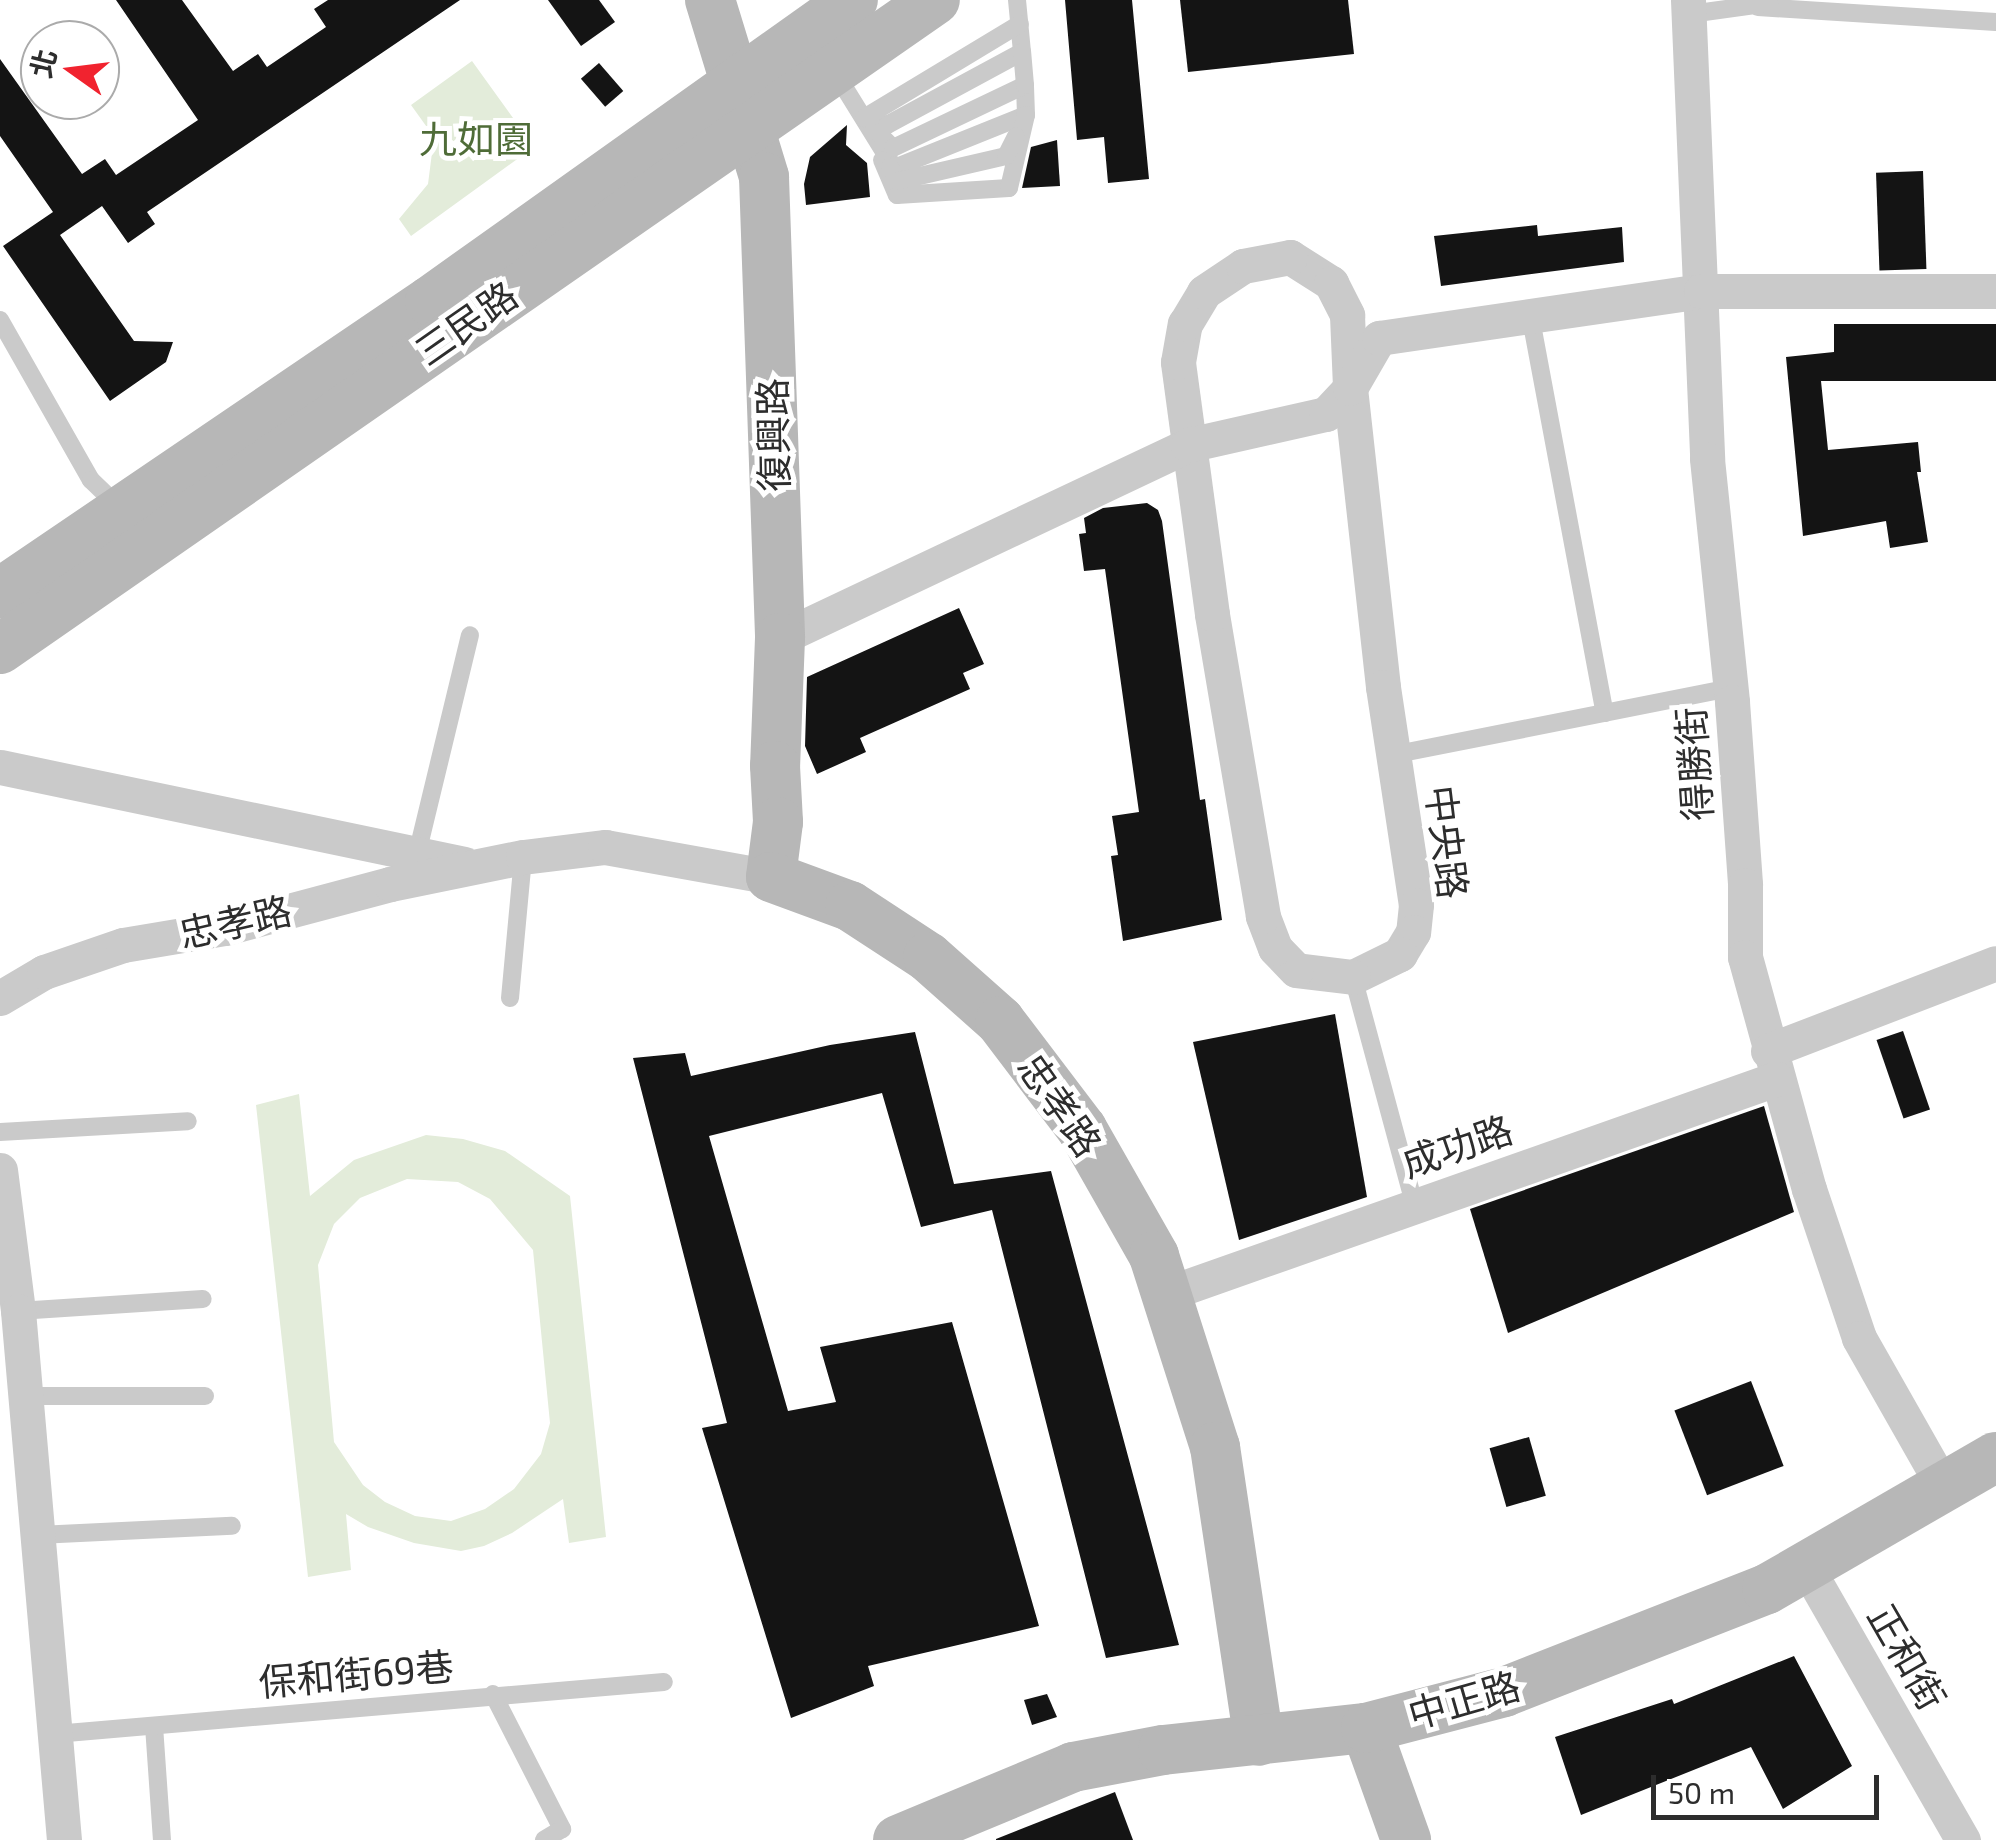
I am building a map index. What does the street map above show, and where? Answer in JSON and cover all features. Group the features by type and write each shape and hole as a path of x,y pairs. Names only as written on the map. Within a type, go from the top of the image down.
{"street":[{"name":"復興路","path":"710,0 764,177 780,638 775,766 778,822 772,878"},
{"name":"三民路","path":"0,650 743,102 852,0"},
{"name":"三民路","path":"0,592 430,300 743,102 833,70 935,0"},
{"name":"得勝街","path":"1689,7 1707,458 1731,688 1745,885 1745,956 1772,1065 1859,1338 1942,1484"},
{"name":"中央路","path":"1290,258 1331,284 1348,315 1350,388 1392,755 1416,905 1412,932 1400,954 1353,977 1296,970 1275,948 1263,916 1188,445 1178,362 1185,324 1204,292 1243,266 1290,258"},
{"path":"780,638 1188,445 1326,414 1350,388 1379,338 1702,291 1996,291"},
{"name":"忠孝路","path":"0,767 478,867"},
{"name":"忠孝路","path":"0,998 44,972 123,945 225,928 390,884 523,856 604,847 772,878 850,906 928,956 1000,1021 1082,1130 1154,1256 1215,1447 1259,1740"},
{"name":"成功路","path":"1166,1294 1415,1206 1772,1065 1996,963"},
{"path":"0,1170 18,1311 22,1396 64,1840"},
{"name":"中正路","path":"898,1840 1073,1767 1163,1750 1366,1728 1504,1692 1767,1589 1942,1484 1996,1457"},
{"name":"正和街","path":"1807,1568 1956,1837"},
{"path":"1366,1728 1406,1840"}],"lane":[{"path":"864,118 897,194 1009,188 1026,115 1017,0"},
{"path":"1758,7 1778,0"},
{"path":"1689,7 1758,7 1996,22"},
{"path":"864,118 1020,24"},
{"path":"864,118 887,125 1022,52"},
{"path":"833,70 894,168 1026,115"},
{"path":"864,118 893,148 1025,84"},
{"path":"864,118 898,181 1006,156 1026,115"},
{"path":"1530,314 1605,713"},
{"path":"0,320 91,480 122,511"},
{"path":"417,854 470,635"},
{"path":"1392,755 1731,688"},
{"path":"510,998 523,856"},
{"path":"1353,977 1415,1206"},
{"path":"0,1132 188,1121"},
{"path":"18,1311 203,1300"},
{"path":"22,1396 206,1396"},
{"path":"38,1535 232,1526"},
{"name":"保和街69巷","path":"54,1734 664,1682"},
{"path":"494,1694 562,1829 544,1840"},
{"path":"154,1726 162,1840"}],"green space":[{"name":"九如園","path":"472,61 534,147 411,236 399,219 428,184 434,137 411,105"},
{"path":"299,1094 310,1196 354,1160 426,1135 463,1139 505,1151 570,1196 606,1537 569,1543 563,1499 512,1533 461,1551 414,1543 368,1527 346,1514 351,1570 308,1577 256,1105","holes":["407,1179 458,1182 490,1199 533,1250 550,1423 541,1454 514,1489 485,1509 451,1521 415,1516 385,1502 363,1485 334,1442 318,1265 334,1224 360,1198"]}],"building":[{"path":"116,0 182,0 233,71 258,54 267,67 326,27 314,9 328,0 460,0 147,212 155,224 128,243 102,206 60,235 134,341 173,342 166,362 110,401 3,246 53,212 0,136 0,59 20,87 20,120 43,120 82,174 105,159 116,175 198,120"},
{"path":"548,0 599,0 615,22 581,46"},
{"path":"1065,0 1132,0 1149,179 1108,183 1104,137 1077,140"},
{"path":"1180,0 1348,0 1354,54 1188,72"},
{"path":"599,63 623,91 605,107 581,79"},
{"path":"847,125 846,145 867,163 870,197 806,205 804,184 810,157"},
{"path":"1057,140 1060,186 1022,188 1031,147"},
{"path":"1923,171 1926,269 1879,271 1876,173"},
{"path":"1537,225 1538,236 1622,227 1624,262 1441,286 1434,236"},
{"path":"1834,324 1996,324 1996,381 1821,381 1828,450 1918,442 1921,472 1917,472 1928,542 1890,548 1886,521 1803,536 1786,357 1834,352"},
{"path":"1147,503 1158,510 1162,521 1200,800 1205,799 1222,920 1123,941 1111,856 1118,855 1112,816 1139,812 1105,569 1084,571 1079,534 1086,533 1084,518 1103,508"},
{"path":"959,608 984,664 963,673 970,689 860,738 866,752 817,774 805,746 807,677"},
{"path":"1335,1014 1367,1197 1239,1240 1193,1042"},
{"path":"1903,1031 1930,1109 1904,1119 1877,1040"},
{"path":"915,1032 954,1184 1051,1171 1179,1645 1106,1658 992,1210 921,1227 882,1093 709,1136 788,1411 836,1402 820,1347 952,1322 1039,1626 868,1666 874,1686 791,1718 702,1428 727,1423 633,1058 685,1053 691,1076 830,1045"},
{"path":"1764,1106 1794,1212 1508,1333 1470,1209"},
{"path":"1751,1381 1784,1466 1707,1495 1674,1410"},
{"path":"1529,1437 1546,1496 1506,1507 1490,1448"},
{"path":"1794,1656 1852,1766 1783,1809 1751,1747 1581,1815 1555,1737 1672,1699 1674,1704"},
{"path":"1047,1694 1057,1717 1032,1725 1024,1700"},
{"path":"1115,1792 1133,1840 996,1840 996,1839"}]}
